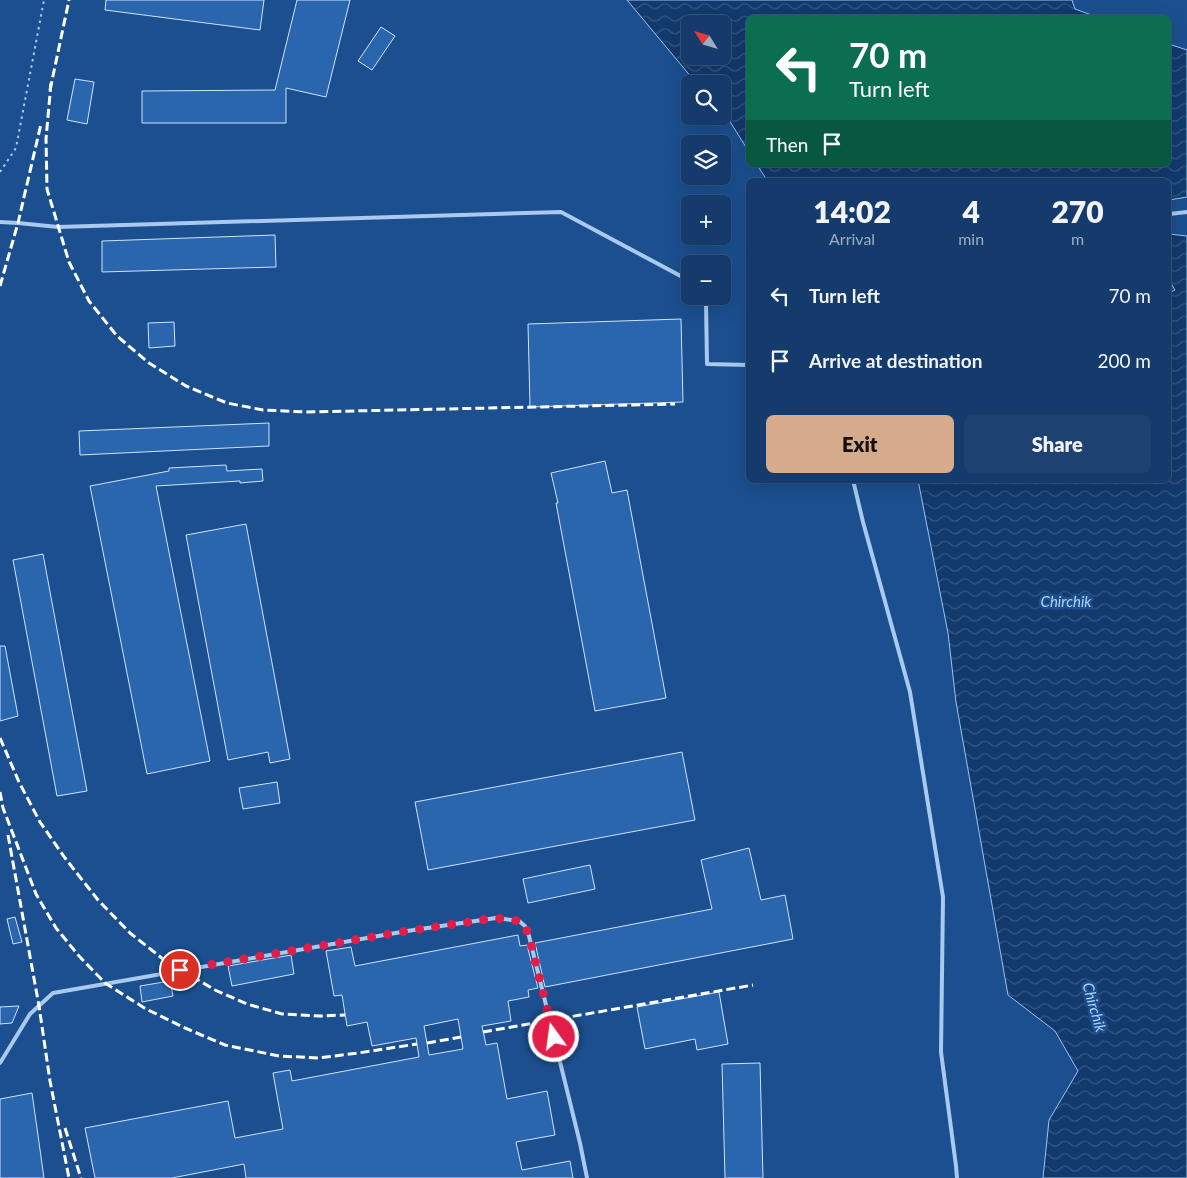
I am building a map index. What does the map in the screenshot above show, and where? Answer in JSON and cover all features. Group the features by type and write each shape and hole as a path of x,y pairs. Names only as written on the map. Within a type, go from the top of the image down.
{"lane":[{"path":"0,222 58,227 561,212 681,276"},
{"path":"1171,214 1187,212"},
{"path":"706,305 707,364 746,365"},
{"path":"855,483 863,522 910,692 943,897 941,1052 957,1178"},
{"path":"0,1064 30,1014 53,993 407,931 496,918 519,921 525,926 529,936 578,1134 587,1178"}],"path":[{"path":"0,172 16,148 44,0"}],"water":[{"path":"627,0 1072,0 1075,9 1092,15 746,15 746,147 731,123 731,75 690,75 681,65 731,65 731,15 681,15 681,65"},
{"path":"1171,45 1187,50 1187,197 1171,200 1171,178 766,178 758,167 1171,167"},
{"name":"Chirchik","path":"1171,234 1187,236 1187,1178 1043,1178 1049,1120 1078,1071 1055,1031 1008,995 956,702 948,633 919,483 1171,483 1171,292 1175,290 1171,283"}],"building":[{"path":"106,0 264,0 260,30 105,10"},
{"path":"297,0 350,0 326,97 286,88 286,123 142,123 142,91 275,90"},
{"path":"381,27 395,36 372,70 358,61"},
{"path":"75,79 94,82 87,124 67,120"},
{"path":"275,235 276,267 102,272 102,241"},
{"path":"681,319 683,402 530,407 528,324"},
{"path":"174,322 175,346 149,348 148,323"},
{"path":"269,423 269,446 80,455 79,431"},
{"path":"605,461 612,493 627,490 666,698 595,711 551,473"},
{"path":"226,465 227,471 262,469 263,481 156,486 210,761 147,774 90,486 169,471 169,468"},
{"path":"246,524 290,759 270,763 268,752 228,760 186,535"},
{"path":"43,554 87,791 57,796 13,560"},
{"path":"0,646 5,646 18,716 0,721"},
{"path":"682,752 695,820 428,870 415,802"},
{"path":"277,782 280,803 243,809 239,788"},
{"path":"749,848 761,900 785,895 793,939 545,987 535,943 712,909 701,860"},
{"path":"590,865 595,889 528,903 523,879"},
{"path":"15,917 22,942 13,944 7,919"},
{"path":"518,935 520,946 527,945 538,988 528,990 529,997 508,1001 511,1021 482,1026 486,1045 497,1043 507,1099 547,1091 555,1135 516,1142 522,1170 570,1161 573,1178 246,1178 244,1164 172,1178 95,1178 85,1128 228,1101 235,1138 283,1129 273,1073 290,1070 292,1081 419,1057 416,1038 372,1046 367,1022 347,1026 342,995 334,996 326,951 351,947 355,966","holes":["458,1019 463,1049 429,1055 424,1026"]},
{"path":"291,955 294,974 232,986 228,966"},
{"path":"170,981 173,996 142,1002 140,986"},
{"path":"719,992 728,1044 697,1050 695,1039 645,1049 637,1007"},
{"path":"19,1006 12,1023 0,1024 0,1007"},
{"path":"760,1063 763,1178 725,1178 722,1064"},
{"path":"32,1093 44,1178 0,1178 0,1099"}],"railway":[{"path":"50,90 69,0"},
{"path":"51,83 46,139 47,189 69,262 89,301 117,336 149,363 186,386 227,403 263,410 306,412 675,404"},
{"path":"0,286 18,223 41,124"},
{"path":"0,738 19,782 40,822 98,900 130,933 163,959 215,990 247,1004 282,1014 345,1015"},
{"path":"0,792 3,808 36,894 56,928 105,983 146,1009 225,1045 279,1056 318,1058 417,1044"},
{"path":"8,835 39,1006 50,1081 69,1178"},
{"path":"483,1032 753,985"},
{"path":"427,1043 461,1037"},
{"path":"65,1128 81,1178"}],"route":[{"path":"180,970 407,931 496,918 519,921 525,926 529,936 554,1037"}]}
